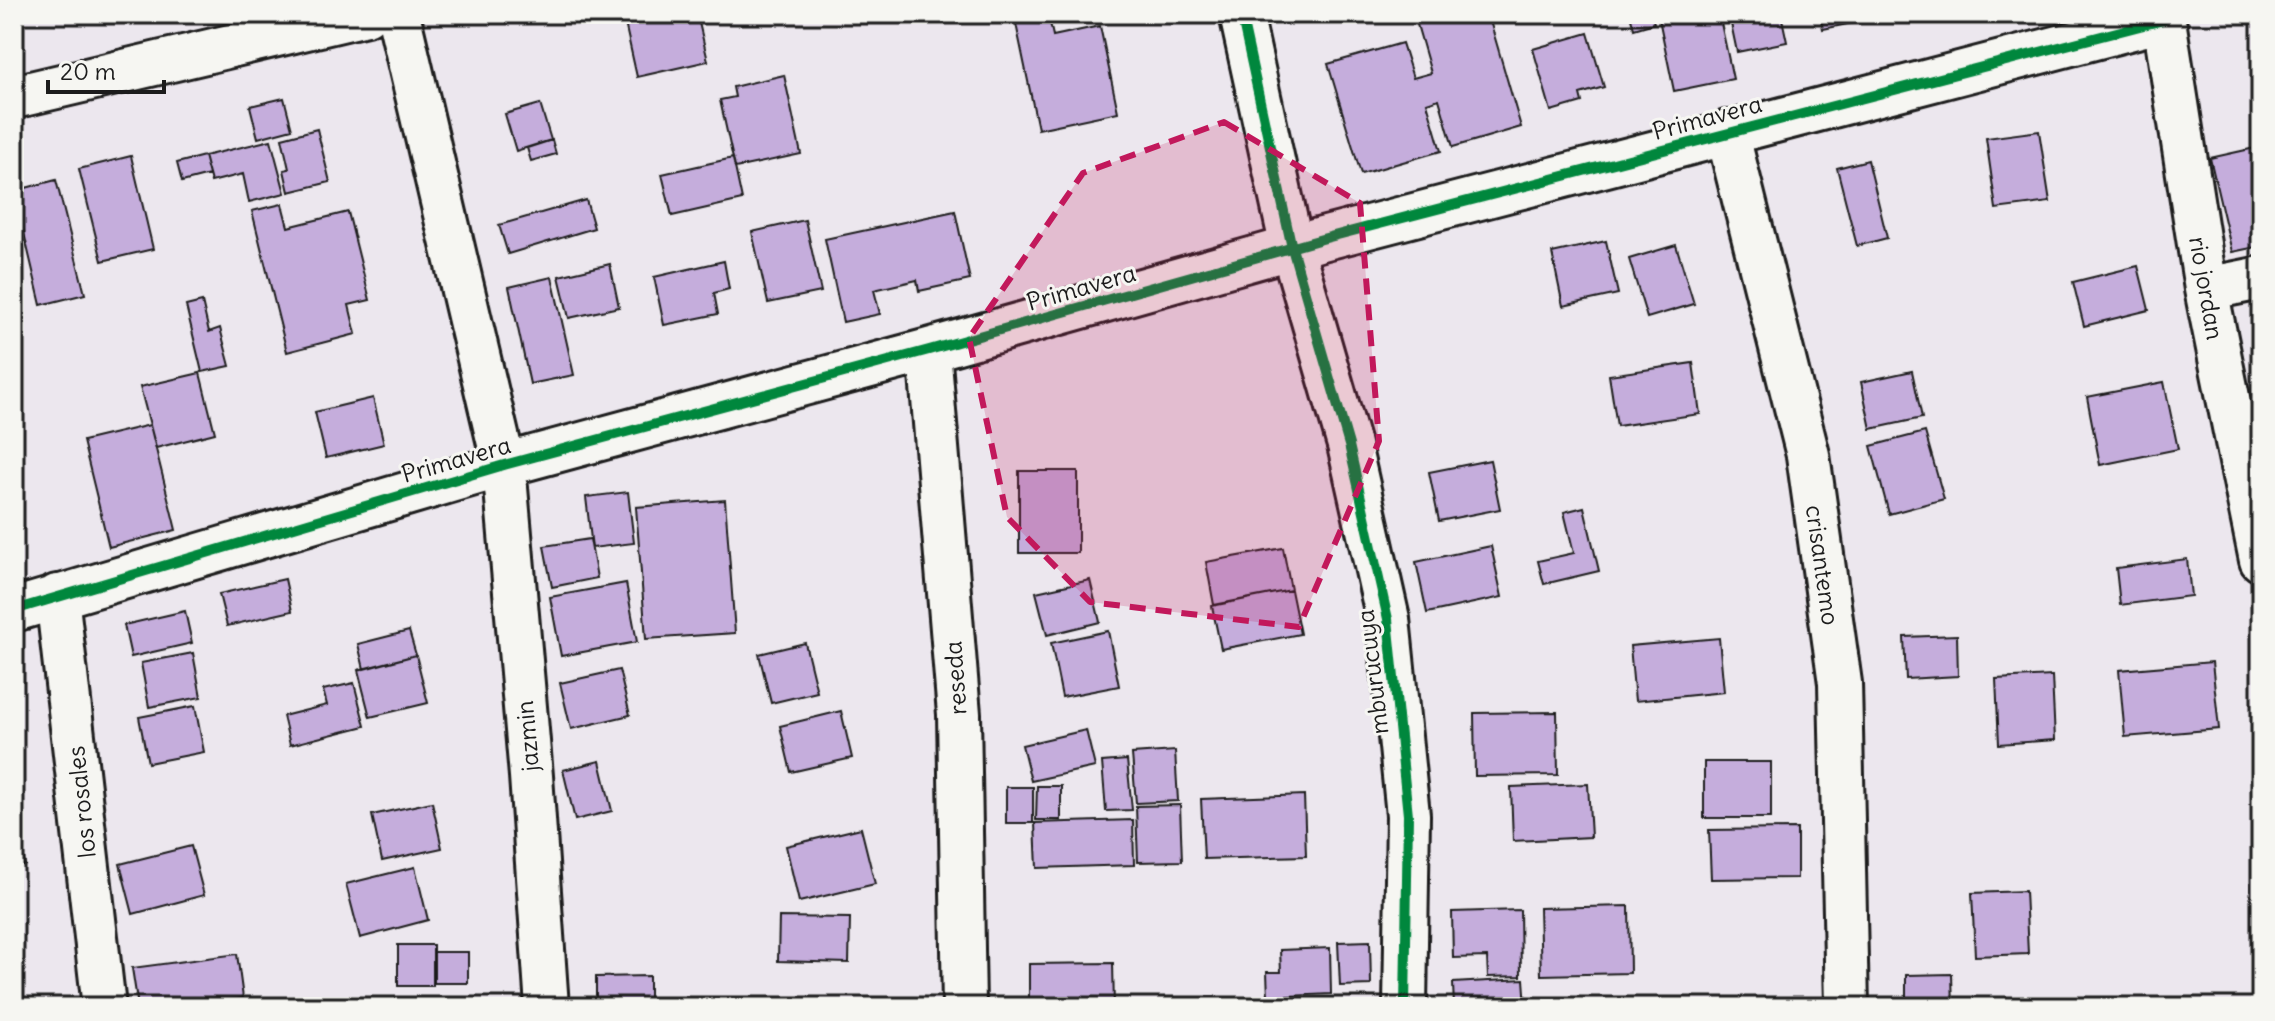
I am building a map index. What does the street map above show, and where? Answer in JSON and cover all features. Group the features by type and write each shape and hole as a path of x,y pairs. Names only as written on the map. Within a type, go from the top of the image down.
{"street":[{"path":"14,97 366,14"},
{"name":"jazmin","path":"398,14 504,465 547,1007"},
{"name":"mburucuya","path":"1241,14 1292,248 1349,445 1388,619 1408,815 1405,1007"},
{"name":"Primavera","path":"14,610 504,465 1292,248 2163,17"},
{"name":"rio jordan","path":"2163,17 2206,289 2261,560"},
{"name":"crisantemo","path":"1727,132 1808,455 1840,683 1847,1007"},
{"path":"2206,289 2261,278"},
{"name":"reseda","path":"929,350 959,714 964,1007"},
{"name":"los rosales","path":"57,596 104,1007"}],"highlighted area":[{"path":"1224,122 1360,203 1379,441 1299,627 1090,602 1007,517 969,338 1083,173"}],"building":[{"path":"14,14 20,14 21,31 14,31"},
{"path":"623,14 697,14 708,61 637,77"},
{"path":"1014,14 1048,14 1053,36 1100,26 1118,112 1038,129"},
{"path":"1414,14 1488,14 1521,127 1453,147 1439,99 1427,103 1441,151 1361,174 1328,64 1402,43 1413,78 1431,73"},
{"path":"1578,14 1603,14 1580,20"},
{"path":"1630,14 1651,14 1654,23 1634,29"},
{"path":"1658,14 1719,14 1733,79 1674,91"},
{"path":"1729,14 1781,14 1787,42 1737,52"},
{"path":"1820,14 1887,14 1887,16 1823,29"},
{"path":"1588,33 1604,87 1580,94 1582,102 1551,111 1533,49"},
{"path":"784,75 801,154 735,168 720,100 735,97 733,87"},
{"path":"284,98 292,129 258,138 250,106"},
{"path":"540,104 551,140 516,151 505,114"},
{"path":"317,129 330,182 289,192 284,170 289,169 282,138"},
{"path":"2039,131 2050,202 1996,209 1986,138"},
{"path":"271,140 285,193 249,202 243,174 211,182 204,156"},
{"path":"552,140 556,154 531,161 527,148"},
{"path":"2255,148 2261,175 2261,246 2232,252 2210,158"},
{"path":"131,156 153,249 102,261 79,169"},
{"path":"204,156 209,175 182,182 177,163"},
{"path":"733,158 742,200 672,216 662,174"},
{"path":"1868,160 1887,238 1857,246 1837,168"},
{"path":"56,180 85,294 41,305 14,191"},
{"path":"586,200 594,228 508,254 499,225"},
{"path":"282,204 288,227 348,212 370,300 349,305 356,334 287,352 252,211"},
{"path":"955,211 970,280 919,291 917,280 874,290 880,314 843,322 825,239"},
{"path":"805,220 821,292 768,303 752,232"},
{"path":"1606,241 1618,294 1563,306 1552,253"},
{"path":"1676,245 1694,304 1647,318 1629,259"},
{"path":"724,261 729,289 714,293 718,314 664,325 654,277"},
{"path":"610,264 619,307 569,318 559,276"},
{"path":"2138,266 2149,310 2084,326 2073,282"},
{"path":"552,277 574,375 530,384 509,287"},
{"path":"202,302 209,332 220,328 230,366 202,372 186,306"},
{"path":"1693,363 1700,414 1617,426 1609,375"},
{"path":"1912,371 1922,418 1871,429 1861,382"},
{"path":"200,373 215,433 156,448 140,387"},
{"path":"2164,382 2178,449 2100,465 2087,397"},
{"path":"373,398 384,444 326,458 315,412"},
{"path":"150,425 176,530 109,547 83,441"},
{"path":"1925,432 1944,499 1889,514 1871,446"},
{"path":"1490,460 1500,509 1439,521 1429,472"},
{"path":"1019,471 1078,471 1078,553 1019,553"},
{"path":"628,492 634,543 592,548 586,497"},
{"path":"725,500 735,633 646,639 636,507"},
{"path":"1584,507 1599,571 1544,584 1538,561 1574,553 1564,512"},
{"path":"590,539 597,578 552,587 544,546"},
{"path":"1491,546 1502,597 1427,613 1416,562"},
{"path":"1283,548 1291,590 1214,605 1206,562"},
{"path":"2187,559 2191,596 2120,605 2116,568"},
{"path":"285,579 292,611 227,626 219,594"},
{"path":"1090,580 1100,622 1047,635 1036,592"},
{"path":"626,583 637,642 561,656 550,597"},
{"path":"1291,590 1300,634 1221,649 1212,606"},
{"path":"185,611 192,643 131,657 124,625"},
{"path":"409,631 416,655 364,669 358,644"},
{"path":"1108,631 1119,686 1062,697 1051,643"},
{"path":"1957,635 1958,676 1906,679 1904,637"},
{"path":"1719,638 1724,692 1635,701 1630,646"},
{"path":"805,643 817,692 771,703 759,654"},
{"path":"193,653 201,697 149,707 141,663"},
{"path":"416,655 428,703 370,717 358,670"},
{"path":"2212,662 2219,729 2125,737 2119,670"},
{"path":"619,670 630,715 571,729 560,683"},
{"path":"2052,676 2055,740 1999,744 1996,679"},
{"path":"354,683 365,726 290,745 283,716 327,705 323,690"},
{"path":"195,706 204,752 148,763 139,717"},
{"path":"841,711 852,758 791,772 780,726"},
{"path":"1557,712 1558,775 1475,776 1474,713"},
{"path":"1086,730 1095,767 1031,781 1022,745"},
{"path":"1175,751 1178,801 1136,803 1132,754"},
{"path":"1127,760 1132,810 1106,811 1102,762"},
{"path":"600,761 612,811 575,820 563,770"},
{"path":"1704,762 1771,762 1771,818 1704,818"},
{"path":"1588,784 1591,837 1513,841 1511,787"},
{"path":"1037,786 1061,786 1061,820 1036,820"},
{"path":"1006,787 1033,787 1033,823 1006,823"},
{"path":"1304,795 1306,856 1204,859 1201,799"},
{"path":"432,802 442,848 382,861 372,815"},
{"path":"1180,805 1182,861 1138,862 1136,806"},
{"path":"14,816 25,865 14,866"},
{"path":"1133,820 1134,865 1037,868 1035,823"},
{"path":"861,828 875,884 799,902 786,846"},
{"path":"1797,829 1797,878 1711,879 1709,830"},
{"path":"191,846 204,895 133,914 120,864"},
{"path":"415,867 428,920 360,938 346,884"},
{"path":"2025,891 2028,954 1975,956 1972,893"},
{"path":"1629,906 1630,973 1541,975 1539,908"},
{"path":"1520,910 1521,976 1488,977 1487,957 1453,958 1452,912"},
{"path":"779,917 850,918 849,963 778,961"},
{"path":"14,941 22,979 14,981"},
{"path":"1370,941 1371,985 1340,986 1338,942"},
{"path":"398,945 433,945 433,986 398,986"},
{"path":"1330,948 1331,994 1268,997 1267,972 1281,972 1280,950"},
{"path":"434,952 468,952 468,983 434,983"},
{"path":"237,954 243,998 183,1007 138,1007 132,968"},
{"path":"1113,963 1114,1007 1029,1007 1029,964"},
{"path":"1952,974 1953,1007 1906,1007 1906,975"},
{"path":"649,976 649,1007 596,1007 596,977"},
{"path":"1524,979 1526,1007 1454,1007 1453,983"}],"cycle path":[{"path":"1241,14 1292,248 1349,445 1388,619 1408,815 1405,1007"},
{"path":"14,610 504,465 1322,239 2163,20"}]}
